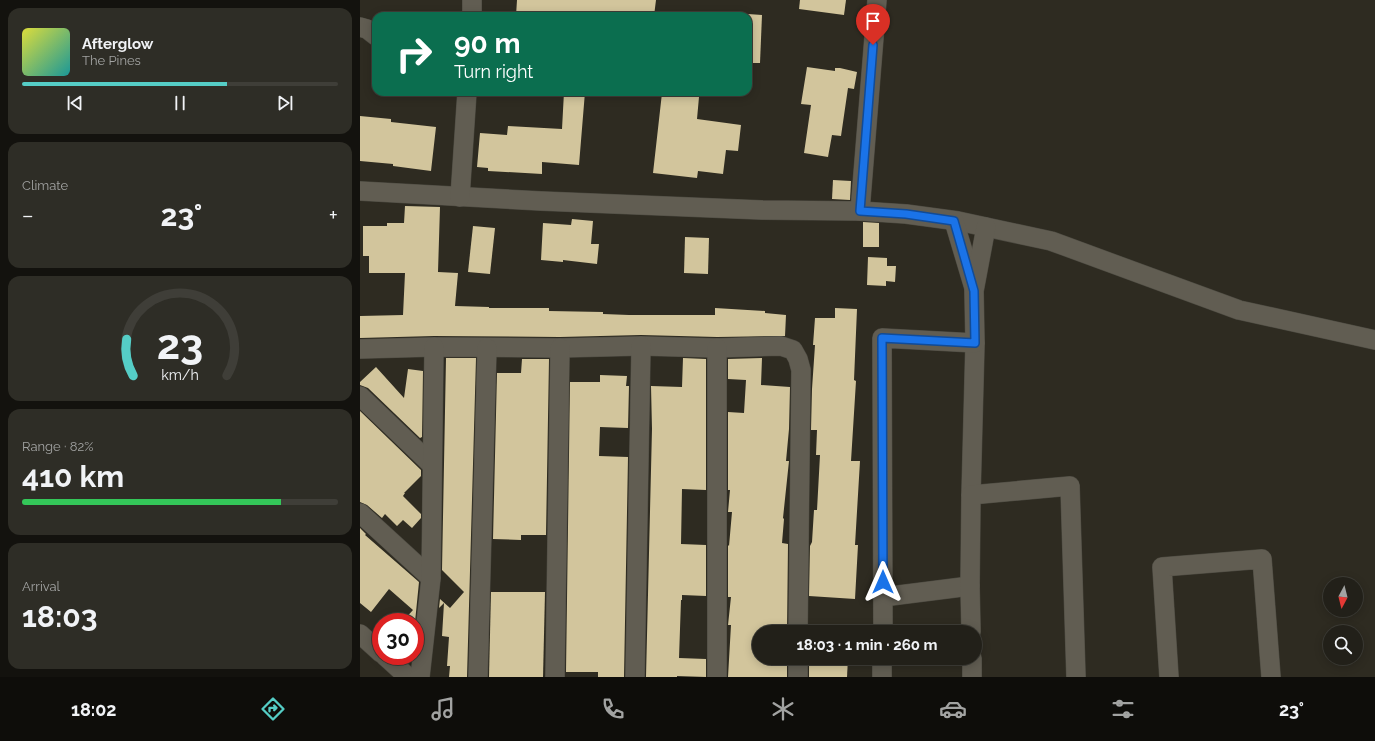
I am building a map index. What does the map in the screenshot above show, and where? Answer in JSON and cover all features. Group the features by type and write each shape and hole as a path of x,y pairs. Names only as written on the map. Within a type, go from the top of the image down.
{"street":[{"path":"472,0 472,12"},
{"path":"860,211 877,0"},
{"path":"360,27 367,29 372,33"},
{"path":"460,197 467,96"},
{"path":"360,191 542,201 653,204 762,210 860,211 906,214 954,221 1051,241 1239,310 1375,340"},
{"path":"954,221 974,291"},
{"path":"971,625 971,495 975,343 974,291 986,227"},
{"path":"882,625 882,338 975,343"},
{"path":"635,677 641,346"},
{"path":"360,349 434,347 560,348 641,346 717,348 781,346 793,350 798,359 801,370 798,625"},
{"path":"420,677 431,578 434,347"},
{"path":"478,677 487,348"},
{"path":"555,677 560,348"},
{"path":"717,348 717,677"},
{"path":"360,396 432,465"},
{"path":"971,495 1070,486 1076,677"},
{"path":"360,513 431,578"},
{"path":"1169,677 1162,567 1262,559 1271,677"},
{"path":"883,597 970,586"},
{"path":"360,634 372,645"},
{"path":"395,665 408,677"},
{"path":"798,665 798,677"},
{"path":"882,665 882,677"},
{"path":"972,665 972,677"}],"building":[{"path":"517,0 656,0 654,12 516,12"},
{"path":"800,0 846,0 844,15 799,9"},
{"path":"752,14 762,15 760,63 752,63"},
{"path":"807,67 835,71 835,68 840,68 857,72 854,89 848,88 841,136 832,135 828,157 804,153 811,105 801,104"},
{"path":"564,96 585,96 579,165 542,162 542,174 488,171 488,168 477,167 480,133 507,135 508,126 562,129"},
{"path":"662,96 699,97 697,119 741,125 738,151 726,150 723,174 698,171 697,178 653,173"},
{"path":"360,116 391,119 391,122 436,127 431,171 393,166 393,164 360,161"},
{"path":"833,180 851,181 850,200 832,199"},
{"path":"405,206 440,207 438,272 458,273 455,306 489,308 549,308 549,311 603,312 603,314 629,315 715,315 715,308 765,311 765,313 786,315 785,336 717,337 641,335 560,337 434,336 360,338 360,316 403,315 405,273 369,273 369,256 363,256 363,226 387,226 387,223 404,223"},
{"path":"572,219 593,221 591,244 599,244 597,264 563,260 563,262 541,260 543,223 571,225"},
{"path":"863,222 879,223 879,247 863,247"},
{"path":"473,226 495,228 490,274 468,272"},
{"path":"685,237 709,238 708,274 684,273"},
{"path":"868,257 887,258 887,266 896,266 895,282 886,281 886,286 867,285"},
{"path":"835,308 857,309 854,380 856,381 851,461 860,461 855,545 858,545 855,599 809,596 810,546 812,542 814,510 817,510 820,455 816,455 817,430 811,430 815,318 835,318"},
{"path":"446,358 476,358 467,677 449,677 450,666 447,666 449,637 442,636 444,603 439,608 440,599 450,608 464,592 442,570"},
{"path":"683,358 706,359 706,490 682,489 681,544 706,545 706,596 682,595 679,658 706,659 706,677 646,677 652,429 651,386 682,387"},
{"path":"762,358 761,385 790,387 789,429 786,461 789,461 782,543 788,544 787,625 752,625 752,665 787,665 787,677 728,677 731,625 728,625 731,597 728,597 728,545 729,546 732,512 728,512 730,490 728,490 728,412 744,413 746,380 728,379 728,359"},
{"path":"522,359 549,359 546,535 521,535 521,540 493,539 497,373 521,373"},
{"path":"376,367 404,398 408,369 423,371 422,437 420,438 368,388 360,385 360,382"},
{"path":"600,375 627,376 626,386 629,386 628,428 600,427 599,456 628,457 624,677 598,677 598,672 566,672 570,382 600,382"},
{"path":"360,411 421,470 421,476 404,493 403,496 421,514 421,518 412,528 403,520 397,526 385,514 382,518 367,505 360,502"},
{"path":"360,528 366,534 365,535 419,582 416,613 410,613 413,610 389,589 371,612 360,603"},
{"path":"491,592 545,592 543,677 489,677"},
{"path":"809,665 848,665 847,677 809,677"}],"route":[{"path":"873,45 860,211 906,214 954,221 974,291 975,343 882,338 883,582"}]}
